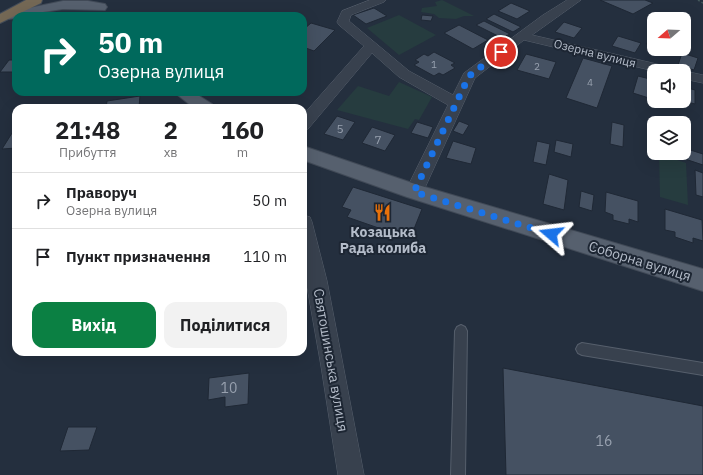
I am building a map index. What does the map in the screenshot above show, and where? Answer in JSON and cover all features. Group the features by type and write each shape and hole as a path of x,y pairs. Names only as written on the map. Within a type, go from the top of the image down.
{"highway":[{"path":"13,12 36,0"},
{"path":"2,18 12,13"}],"main road":[{"path":"26,12 62,3 76,2 101,8"},
{"path":"2,18 12,16"},
{"path":"188,96 200,104"},
{"name":"Соборна вулиця","path":"307,154 414,192 703,280"}],"street":[{"path":"380,0 346,13 343,18 343,22 404,74 456,103"},
{"name":"Озерна вулиця","path":"414,192 469,76 547,17 575,0"},
{"name":"Озерна вулиця","path":"522,36 647,66"},
{"path":"307,120 371,46"},
{"path":"691,76 703,79"},
{"name":"Святошинська вулиця","path":"307,239 317,281 333,366 351,475"}],"lane":[{"path":"458,475 461,331"},
{"path":"582,349 703,369"}],"path":[{"path":"698,0 703,3"}],"green space":[{"path":"442,0 474,16 464,16 456,19 439,18 434,14 421,12 422,8 437,6 435,2"},
{"path":"399,15 436,35 399,55 367,28"},
{"path":"399,82 432,97 419,120 415,119 408,129 337,110 358,86 389,96"},
{"path":"659,160 677,160 686,163 688,205 660,197"}],"building":[{"path":"600,0 645,0 653,3 633,14"},
{"path":"511,3 530,11 517,19 498,11"},
{"path":"374,8 387,16 366,24 353,15"},
{"path":"494,14 521,27 513,32 486,19"},
{"path":"422,15 433,16 431,21 421,20"},
{"path":"484,21 510,34 502,38 476,25"},
{"path":"564,22 582,28 574,38 555,32"},
{"path":"311,23 335,30 314,51 307,48 307,26"},
{"path":"459,25 488,40 473,49 444,33"},
{"path":"618,36 641,43 635,53 612,46"},
{"path":"434,52 455,63 451,65 455,68 443,75 439,73 434,76 414,65 419,62 415,60 424,54 428,56"},
{"path":"526,54 556,62 549,79 517,70"},
{"path":"681,56 691,56 698,58 694,70 691,69 691,64 678,64"},
{"path":"583,58 612,66 597,108 566,98"},
{"path":"9,60 12,60 12,72 0,72"},
{"path":"638,76 647,78 647,97 633,93"},
{"path":"691,89 695,90 695,104 691,103"},
{"path":"140,96 139,104 107,104 107,101"},
{"path":"337,116 355,122 343,140 324,134"},
{"path":"459,121 469,125 463,135 453,131"},
{"path":"417,122 433,127 428,138 411,133"},
{"path":"612,122 624,125 623,147 610,144"},
{"path":"372,127 395,135 385,151 362,143"},
{"path":"12,133 12,148 2,149"},
{"path":"556,140 573,144 571,157 554,152"},
{"path":"453,141 476,148 471,164 446,158"},
{"path":"537,141 550,144 546,165 533,162"},
{"path":"691,150 703,154 703,165 688,160 691,160"},
{"path":"695,170 703,173 703,197 696,195"},
{"path":"549,174 568,180 564,210 543,204"},
{"path":"353,187 422,209 410,239 347,217 351,210 342,207"},
{"path":"581,191 594,195 592,211 579,207"},
{"path":"606,192 638,201 638,222 629,219 629,224 613,220 613,215 605,212"},
{"path":"665,209 702,220 703,241 693,238 693,243 675,237 675,232 665,230"},
{"path":"503,368 703,406 703,475 506,475"},
{"path":"249,373 248,404 225,407 225,397 208,400 209,378"},
{"path":"68,427 97,427 89,450 60,451"}],"place":[{"name":"Козацька Рада колиба","path":"383,212"}],"route":[{"path":"501,52 469,76 414,192 551,234"}]}
